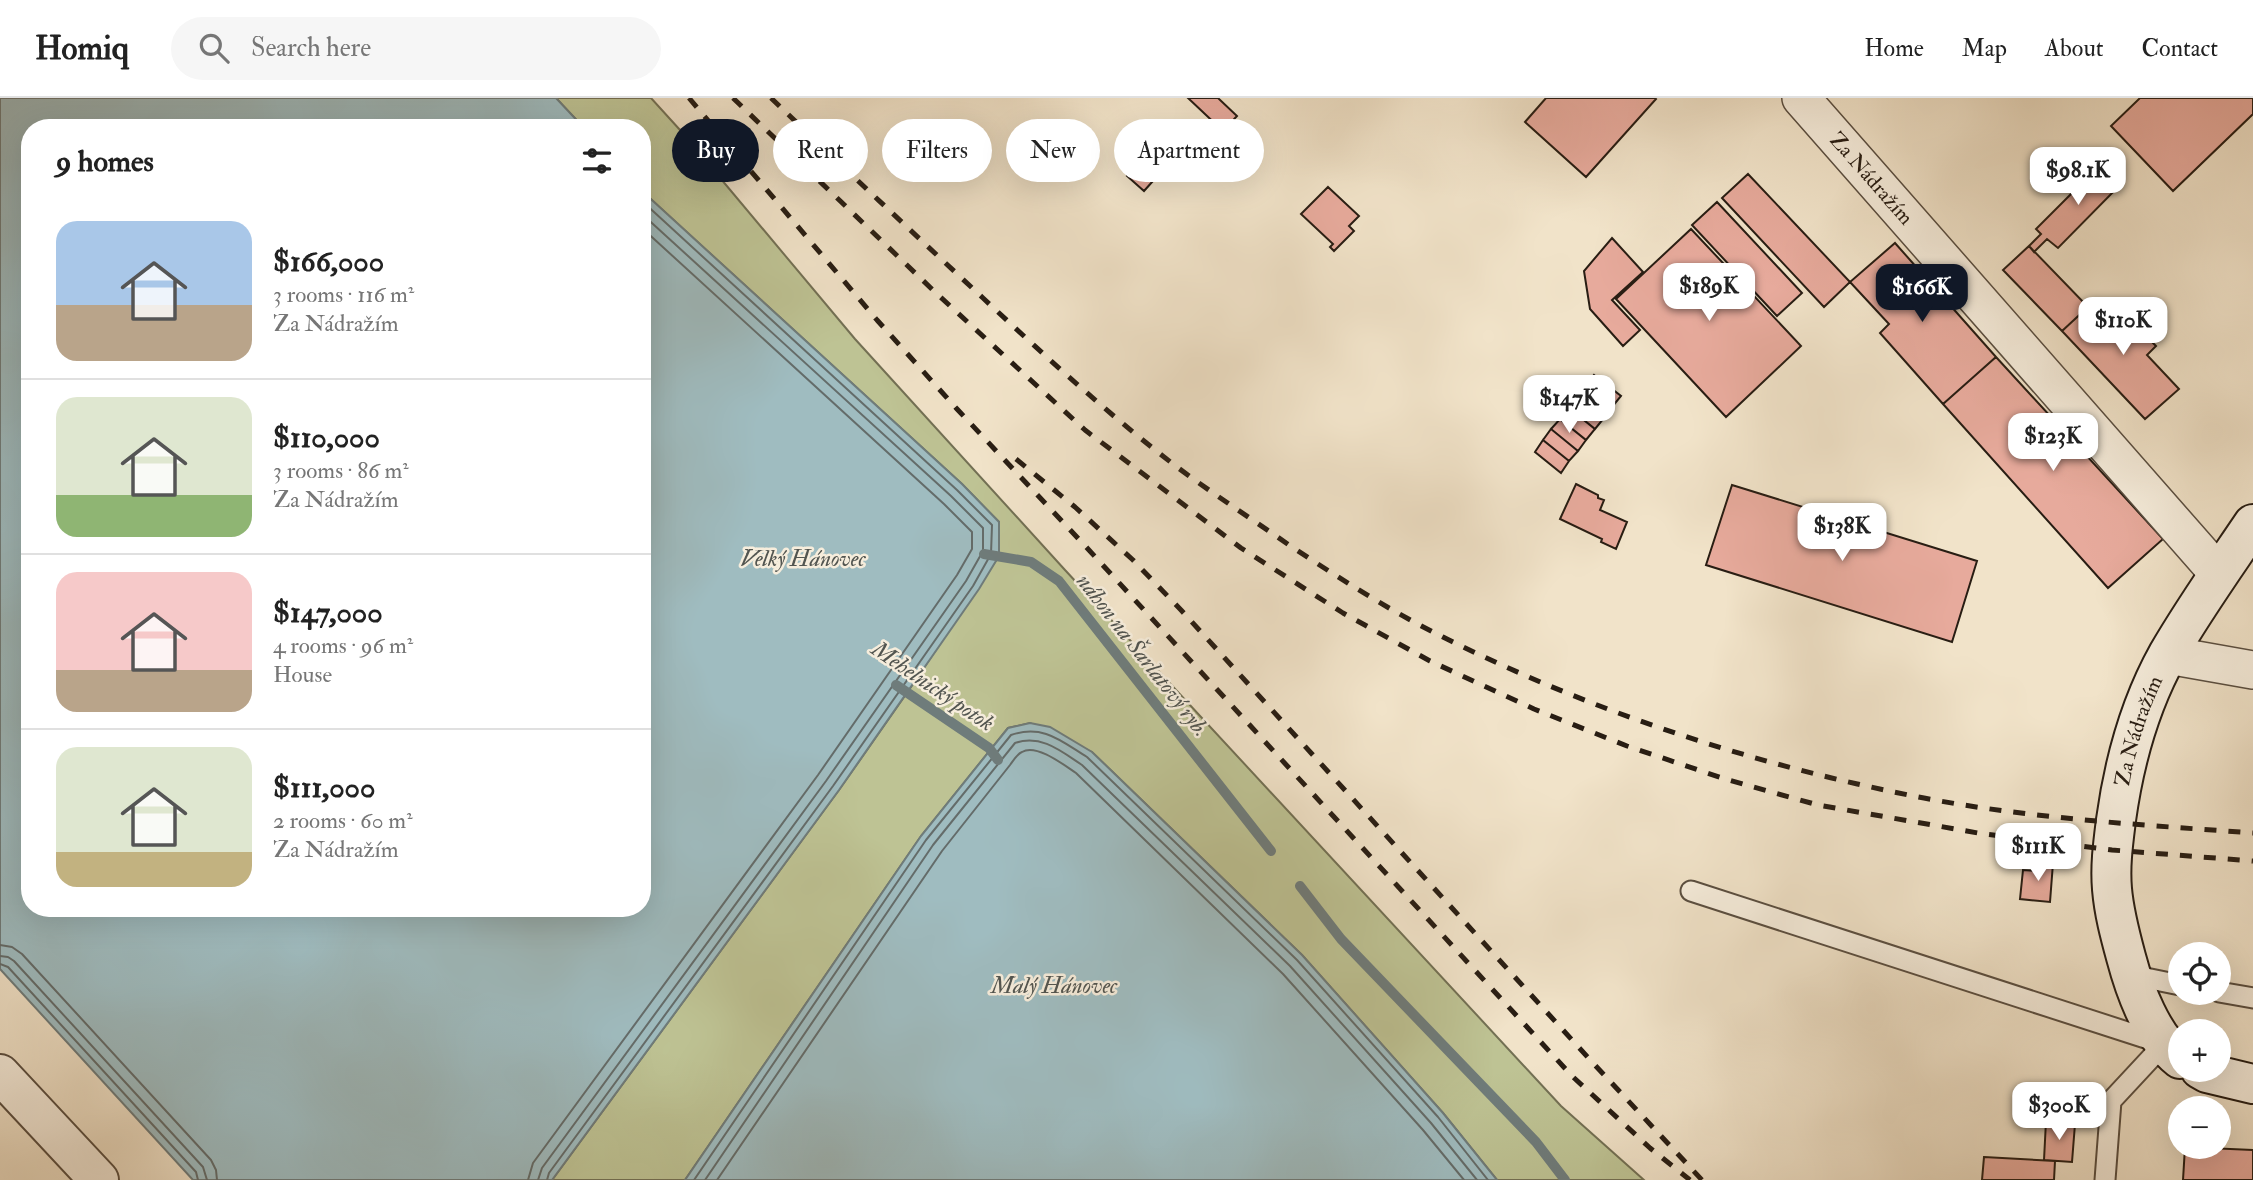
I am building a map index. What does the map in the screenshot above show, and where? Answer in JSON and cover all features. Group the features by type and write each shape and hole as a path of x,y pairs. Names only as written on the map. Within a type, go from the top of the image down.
{"main road":[{"name":"Za Nádražím","path":"2168,1044 2131,975 2117,924 2112,888 2112,850 2119,797 2131,744 2152,685 2168,655 2253,524"},
{"path":"0,1074 99,1180"},
{"path":"2231,1079 2253,1084"}],"street":[{"name":"Za Nádražím","path":"1801,98 2219,574"},
{"name":"Za Nádražím","path":"2168,655 2253,670"}],"lane":[{"path":"1691,891 2168,1050"},
{"path":"2131,975 2168,983"},
{"path":"2231,994 2253,999"},
{"path":"2105,1180 2111,1101 2168,1054"}],"green space":[{"path":"556,98 651,98 672,121 672,182 724,182 855,339 1065,570 1561,1106 1644,1180 1497,1180 1443,1113 1302,955 1092,752 1030,723 1008,728 921,836 685,1180 552,1180 839,790 999,556 999,522 962,484 651,199 651,119 576,119"}],"water":[{"name":"Velký Hánovec","path":"0,98 556,98 576,119 21,119 21,917 651,917 651,199 962,484 999,522 999,556 979,589 839,790 552,1180 193,1180 0,969"},
{"name":"Malý Hánovec","path":"1030,723 1050,727 1092,752 1302,955 1443,1113 1497,1180 685,1180 921,836 1008,728"}],"building":[{"path":"1188,98 1218,98 1237,116 1234,119 1210,119"},
{"path":"1546,98 1656,99 1586,177 1525,122"},
{"path":"2140,98 2253,98 2253,114 2173,191 2111,126"},
{"path":"2104,161 2123,182 2058,248 2047,239 2034,252 2029,246 2041,234 2036,229"},
{"path":"1748,174 1850,282 1824,307 1722,198"},
{"path":"1134,182 1152,182 1144,191"},
{"path":"1328,187 1359,216 1349,226 1354,231 1334,251 1330,247 1333,244 1301,214"},
{"path":"1717,202 1802,293 1777,316 1692,225"},
{"path":"1691,229 1801,346 1726,417 1616,299"},
{"path":"1612,238 1643,272 1612,300 1640,330 1623,346 1590,309 1584,271"},
{"path":"1895,243 1996,357 1943,404 1880,333 1889,324 1850,282"},
{"path":"2029,246 2088,307 2062,331 2003,270"},
{"path":"2130,303 2148,322 2140,330 2156,346 2147,355 2179,389 2145,419 2062,331 2088,307 2106,326"},
{"path":"1996,357 2163,539 2108,588 1943,404"},
{"path":"1594,375 1621,396 1612,407 1585,386"},
{"path":"1585,386 1612,407 1604,418 1577,397"},
{"path":"1577,397 1604,418 1595,429 1569,408"},
{"path":"1569,408 1595,429 1586,440 1560,419"},
{"path":"1560,419 1586,440 1578,451 1551,429"},
{"path":"1551,429 1578,451 1569,461 1543,440"},
{"path":"1543,440 1569,461 1561,473 1535,452"},
{"path":"1576,484 1604,500 1600,510 1627,522 1616,549 1601,542 1602,539 1560,519"},
{"path":"1732,485 1977,561 1952,642 1706,565"},
{"path":"2036,862 2053,863 2050,902 2020,899 2023,870 2036,871"},
{"path":"2046,1121 2075,1124 2072,1162 2044,1160"},
{"path":"2231,1149 2253,1150 2253,1180 2183,1180 2184,1159 2231,1159"},
{"path":"1984,1157 2055,1161 2054,1180 1982,1180"}],"waterway":[{"name":"náhon na Šarlatový ryb.","path":"984,554 1031,562 1059,581 1271,851"},
{"name":"Mehelnický potok","path":"896,685 989,748 998,760"},
{"name":"náhon na Šarlatový ryb.","path":"1300,886 1341,939 1536,1142 1565,1180"}],"railway":[{"path":"689,98 877,320 957,409 1572,1076 1650,1148 1690,1180"},
{"path":"733,98 936,293 1085,430 1241,548 1343,613 1430,661 1534,709 1627,746 1725,779 1818,805 1978,833 2112,850 2253,861"},
{"path":"771,98 1030,342 1152,447 1204,487 1346,582 1443,637 1501,665 1620,714 1742,754 1804,771 1929,799 2010,812 2253,833"},
{"path":"1016,459 1075,507 1133,560 1181,610 1702,1180"}]}
